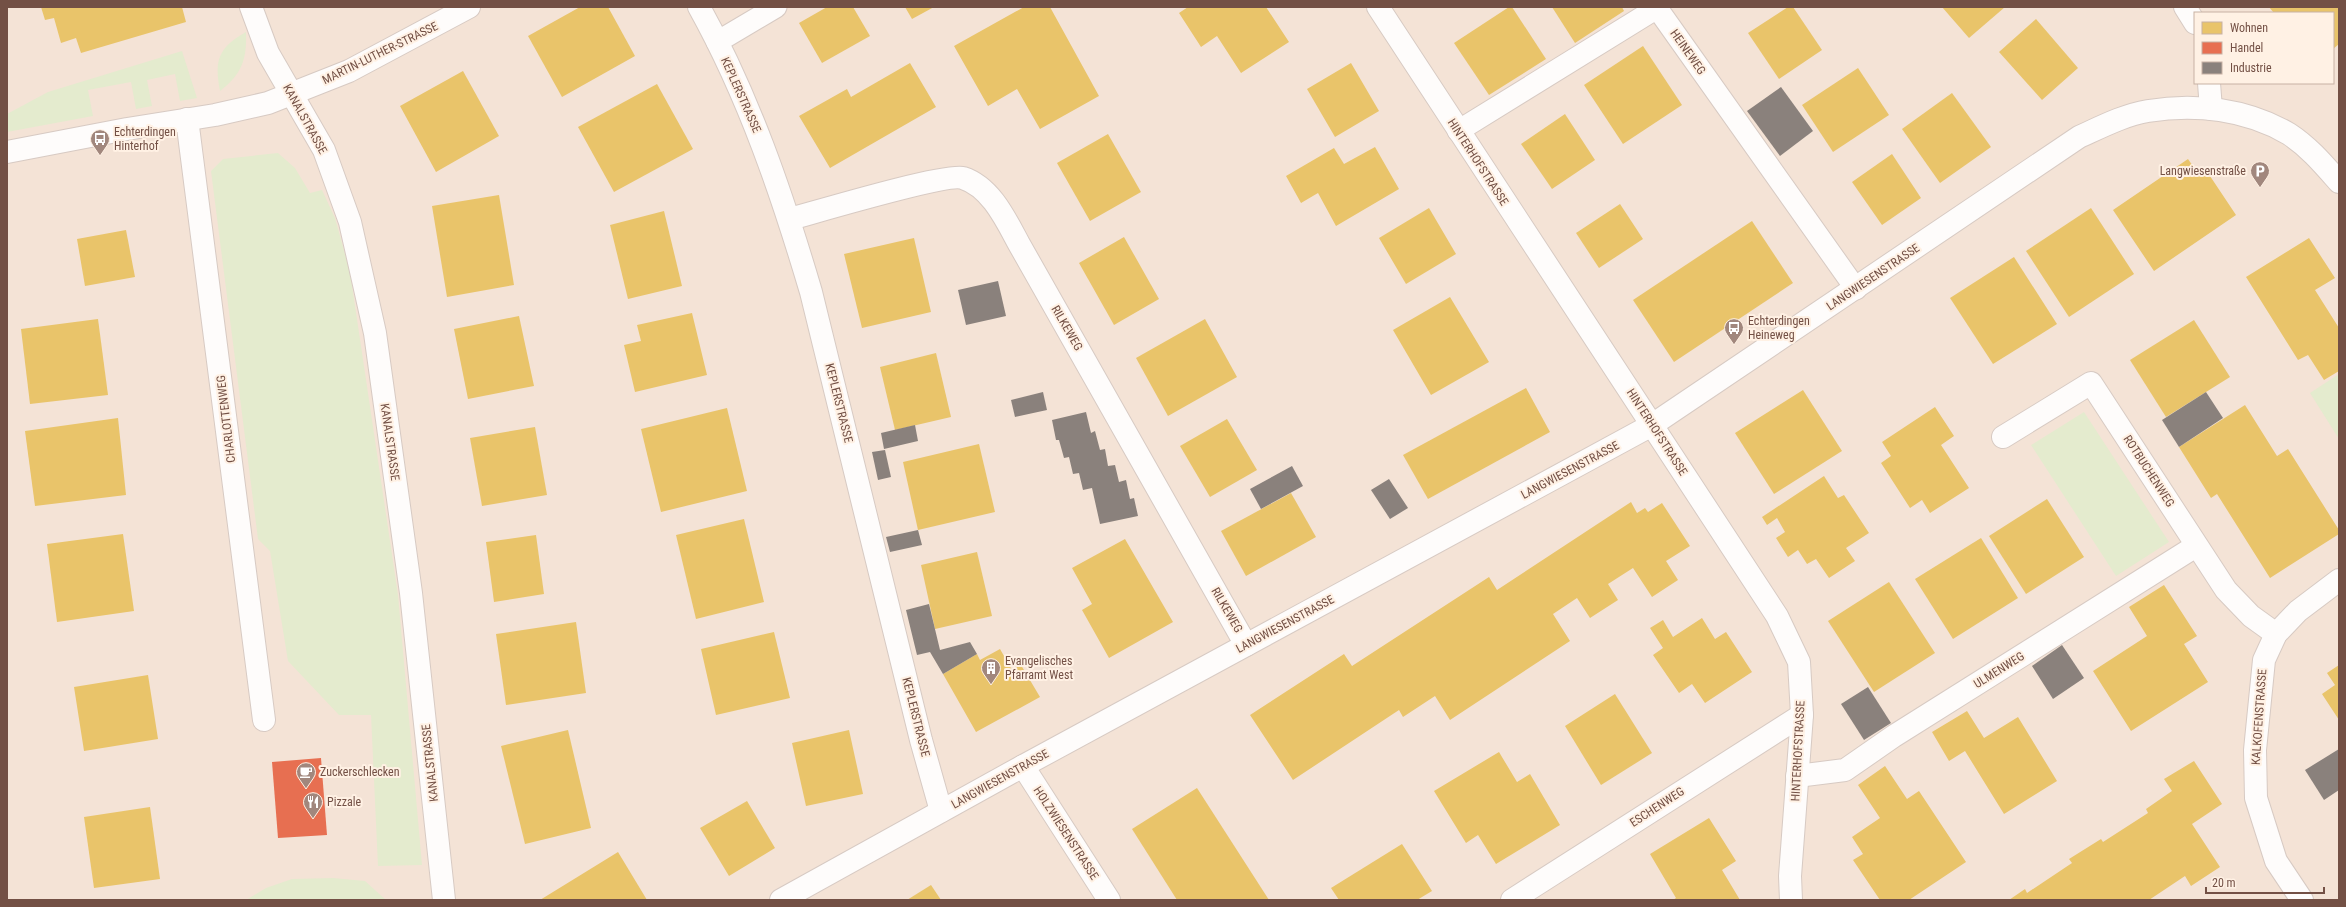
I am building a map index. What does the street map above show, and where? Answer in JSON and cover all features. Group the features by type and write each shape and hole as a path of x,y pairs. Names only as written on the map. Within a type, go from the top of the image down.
{"street":[{"name":"KANALSTRASSE","path":"251,7 268,54 324,150 350,222 375,332 411,592 444,900"},
{"name":"MARTIN-LUTHER-STRASSE","path":"7,152 215,115 261,105 349,71 469,7"},
{"name":"KEPLERSTRASSE","path":"699,7 744,98 790,219 811,292 921,740 941,811"},
{"name":"HINTERHOFSTRASSE","path":"1378,7 1458,132 1777,616 1799,662 1802,715 1796,776 1790,876 1791,900"},
{"path":"2185,7 2194,21"},
{"path":"2209,84 2211,109"},
{"name":"LANGWIESENSTRASSE","path":"781,900 1023,766 1652,425 1856,289 2079,137 2111,122 2146,111 2181,107 2211,109 2260,120 2289,135 2317,156 2339,182"},
{"name":"CHARLOTTENWEG","path":"187,119 264,720"},
{"name":"RILKEWEG","path":"790,219 931,182 962,178 982,188 1000,210 1246,645"},
{"name":"ROTBUCHENWEG","path":"2004,437 2091,383 2226,590 2250,616 2276,634"},
{"name":"ULMENWEG","path":"1796,776 1845,770 1894,736 2196,546"},
{"name":"KALKOFENSTRASSE","path":"2302,900 2276,861 2256,798 2255,750 2264,660 2276,634 2298,611 2339,580"},
{"name":"ESCHENWEG","path":"1512,900 1802,715"},
{"name":"HOLZWIESENSTRASSE","path":"1023,766 1109,900"}],"lane":[{"path":"717,42 776,7"},
{"name":"HEINEWEG","path":"1458,132 1657,8 1856,289"}],"shaded area":[{"path":"7,7 2339,7 2339,900 7,900"}],"green space":[{"path":"246,32 246,42 242,65 233,78 220,91 218,80 218,63 220,56 229,44"},
{"path":"182,51 197,98 180,101 175,74 147,80 152,106 136,109 131,82 88,90 93,116 7,132 7,114 48,92"},
{"path":"278,153 295,168 310,193 322,190 335,218 350,272 398,595 422,865 378,866 371,715 339,715 288,661 270,551 258,539 211,171 223,159"},
{"path":"2339,374 2339,439 2310,393"},
{"path":"2084,412 2169,542 2116,576 2031,445"},
{"path":"333,878 365,881 386,900 246,900 266,888 292,879"}],"building: Wohnen":[{"path":"41,7 182,7 186,22 81,53 76,38 61,43 54,18 45,20"},
{"path":"580,7 608,7 635,56 562,97 528,36"},
{"path":"827,7 853,7 870,36 822,63 799,23"},
{"path":"905,7 934,7 912,19"},
{"path":"1024,7 1050,7 1099,96 1040,129 1017,89 988,106 954,46"},
{"path":"1188,7 1266,7 1289,42 1241,73 1217,36 1201,47 1179,13"},
{"path":"1509,7 1512,7 1546,59 1489,95 1454,43"},
{"path":"1552,7 1622,7 1624,11 1575,43"},
{"path":"1788,7 1793,7 1822,50 1779,79 1748,33"},
{"path":"1942,7 2005,7 1969,38"},
{"path":"2269,7 2339,7 2339,44 2334,48 2334,12 2273,12"},
{"path":"2036,19 2078,68 2042,100 1999,52"},
{"path":"1643,46 1682,105 1623,144 1584,85"},
{"path":"910,63 936,107 830,168 799,116 847,89 851,97"},
{"path":"1351,63 1379,111 1335,137 1307,89"},
{"path":"1858,68 1889,115 1833,152 1802,105"},
{"path":"463,71 499,136 436,172 400,106"},
{"path":"657,84 693,149 614,192 578,127"},
{"path":"1952,93 1991,147 1940,183 1902,129"},
{"path":"1565,114 1595,160 1552,189 1521,144"},
{"path":"1108,134 1141,192 1090,221 1057,163"},
{"path":"1375,147 1399,189 1336,226 1318,193 1301,203 1286,176 1334,148 1344,164"},
{"path":"1892,154 1921,198 1882,225 1852,182"},
{"path":"2188,159 2199,175 2206,170 2236,215 2154,271 2113,210"},
{"path":"499,195 514,285 447,297 432,206"},
{"path":"1620,204 1643,239 1599,268 1576,233"},
{"path":"1429,208 1456,254 1406,284 1379,238"},
{"path":"2091,208 2134,274 2069,317 2026,251"},
{"path":"664,211 682,286 628,299 610,225"},
{"path":"1752,221 1793,283 1674,362 1633,300"},
{"path":"126,230 135,277 85,286 77,239"},
{"path":"1124,237 1159,299 1114,325 1079,263"},
{"path":"914,238 931,312 862,328 844,254"},
{"path":"2309,238 2335,278 2315,290 2339,328 2339,371 2324,380 2308,355 2298,360 2246,277"},
{"path":"2014,257 2057,324 1993,364 1950,298"},
{"path":"1450,297 1489,362 1431,395 1393,330"},
{"path":"692,313 707,375 635,392 624,345 641,341 637,325"},
{"path":"519,316 534,386 468,399 454,329"},
{"path":"98,319 108,395 30,404 21,329"},
{"path":"1205,319 1237,377 1168,416 1136,358"},
{"path":"2194,320 2230,377 2166,417 2130,360"},
{"path":"936,353 951,417 895,430 880,367"},
{"path":"1526,388 1550,432 1428,499 1403,455"},
{"path":"1803,390 1842,451 1774,494 1735,433"},
{"path":"2245,405 2277,456 2288,449 2339,530 2339,534 2270,578 2217,494 2211,498 2179,447"},
{"path":"1935,407 1954,436 1941,445 1969,488 1930,513 1922,500 1910,508 1881,463 1891,456 1882,442"},
{"path":"727,408 747,491 661,512 641,429"},
{"path":"118,418 126,495 35,506 25,431"},
{"path":"1227,419 1257,470 1210,497 1180,446"},
{"path":"535,427 547,495 482,506 470,438"},
{"path":"979,444 995,512 918,530 903,462"},
{"path":"1824,476 1838,498 1844,495 1869,533 1846,548 1855,561 1829,578 1816,559 1807,564 1798,550 1788,557 1776,538 1785,532 1777,518 1767,525 1762,517"},
{"path":"1291,493 1316,537 1246,576 1221,531"},
{"path":"2047,499 2084,557 2026,594 1989,536"},
{"path":"1631,502 1637,513 1645,508 1648,512 1662,503 1690,546 1666,561 1678,580 1652,597 1633,568 1608,584 1618,600 1590,618 1577,598 1553,614 1570,641 1450,720 1435,696 1403,717 1399,710 1293,780 1250,715 1344,654 1352,666 1489,577 1497,590"},
{"path":"744,519 764,602 696,619 676,535"},
{"path":"123,534 134,611 57,622 47,544"},
{"path":"536,535 544,594 494,602 486,542"},
{"path":"1981,538 2018,598 1953,639 1915,579"},
{"path":"1125,539 1173,622 1109,658 1082,610 1092,604 1072,568"},
{"path":"977,552 992,616 935,629 921,565"},
{"path":"1889,582 1935,653 1874,692 1828,621"},
{"path":"2164,585 2197,636 2184,644 2208,682 2131,731 2093,671 2147,636 2129,607"},
{"path":"1702,618 1715,639 1726,632 1752,672 1705,703 1692,684 1679,693 1653,655 1663,648 1650,628 1663,620 1673,637"},
{"path":"576,622 586,693 506,705 496,634"},
{"path":"774,632 790,698 716,715 701,649"},
{"name":"Evangelisches Pfarramt West","path":"1000,649 1012,670 1021,665 1040,697 976,732 943,674 977,654 980,660"},
{"path":"2339,665 2339,720 2322,694 2335,685 2327,673"},
{"path":"148,675 158,739 84,751 74,687"},
{"path":"1615,694 1652,753 1601,785 1565,726"},
{"path":"1967,711 1984,738 2018,717 2057,781 2004,814 1965,751 1949,761 1932,732"},
{"path":"568,730 591,828 525,844 501,746"},
{"path":"849,730 863,794 806,806 792,743"},
{"path":"1499,752 1517,782 1530,774 1560,825 1496,864 1478,835 1466,843 1434,791"},
{"path":"2194,761 2222,804 2192,824 2220,867 2191,886 2185,876 2149,900 2009,900 2025,889 2027,893 2072,863 2069,859 2101,839 2103,842 2148,813 2146,809 2172,791 2164,779"},
{"path":"1885,766 1907,799 1919,791 1966,862 1909,900 1880,900 1853,860 1863,854 1852,837 1880,818 1858,785"},
{"path":"1197,788 1269,900 1177,900 1132,829"},
{"path":"747,801 775,848 729,876 700,828"},
{"path":"150,807 160,879 94,888 84,817"},
{"path":"1709,818 1736,861 1722,870 1740,900 1673,900 1676,898 1650,854"},
{"path":"1402,844 1432,891 1417,900 1339,900 1331,888"},
{"path":"618,852 647,900 540,900"},
{"path":"931,885 941,900 907,900"}],"building: Handel":[{"path":"321,758 327,835 278,838 272,762"}],"building: Industrie":[{"path":"1781,87 1813,131 1780,156 1747,111"},
{"path":"998,281 1006,316 966,325 958,290"},
{"path":"1043,392 1047,410 1015,417 1011,400"},
{"path":"2206,392 2223,418 2179,447 2162,420"},
{"path":"1086,412 1091,433 1095,431 1100,450 1105,449 1108,466 1115,465 1119,482 1126,480 1130,499 1134,498 1138,516 1100,524 1092,488 1083,490 1079,473 1073,474 1069,457 1064,458 1059,440 1056,440 1052,420"},
{"path":"915,425 918,441 884,449 881,433"},
{"path":"885,450 891,477 878,480 872,452"},
{"path":"1292,466 1303,486 1261,509 1250,489"},
{"path":"1389,479 1408,508 1390,519 1371,490"},
{"path":"918,530 922,545 890,552 886,537"},
{"path":"929,604 940,650 970,642 977,654 943,674 930,652 917,655 906,610"},
{"path":"2062,645 2084,678 2053,699 2032,666"},
{"path":"1868,687 1891,723 1864,740 1841,704"},
{"path":"2339,749 2339,790 2324,800 2305,770"}],"place":[{"name":"Echterdingen Hinterhof","path":"100,156"},
{"name":"Langwiesenstraße","path":"2260,188"},
{"name":"Echterdingen Heineweg","path":"1734,345"},
{"name":"Evangelisches Pfarramt West","path":"991,685"},
{"name":"Zuckerschlecken","path":"306,789"},
{"name":"Pizzale","path":"313,819"}]}
